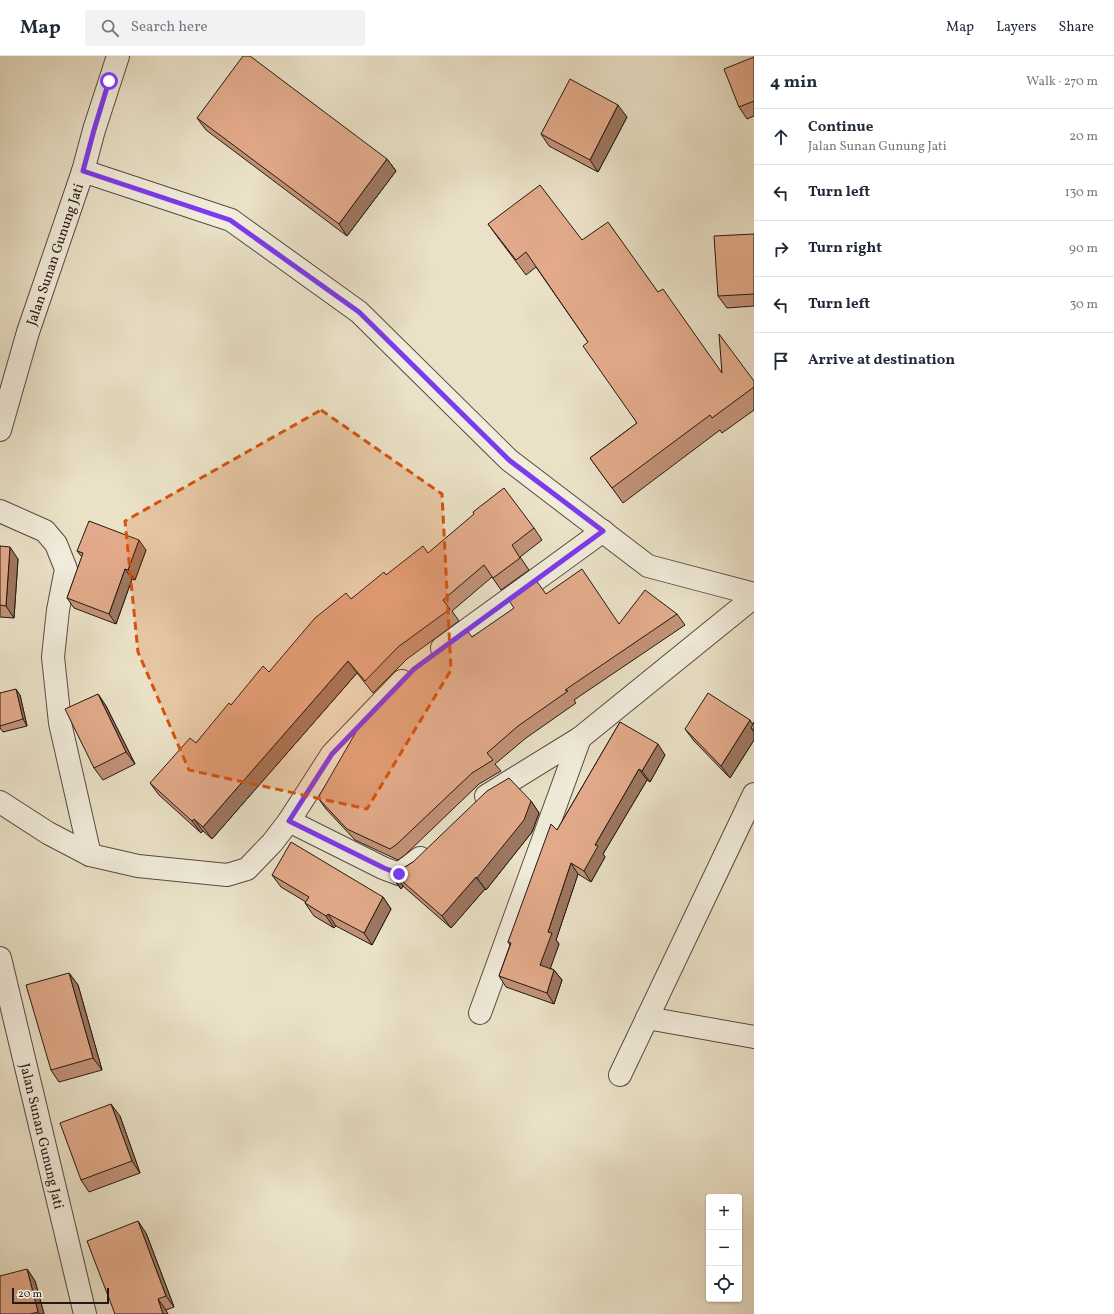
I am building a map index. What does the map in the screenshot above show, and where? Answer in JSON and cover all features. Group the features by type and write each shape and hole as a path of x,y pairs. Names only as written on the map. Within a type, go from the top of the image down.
{"street":[{"name":"Jalan Sunan Gunung Jati","path":"0,430 28,332 83,171 94,130 118,56"},
{"path":"83,171 230,220 359,312 509,460 648,566 754,595"},
{"path":"0,511 45,531 56,544 66,570 58,610 53,657 60,723 90,855"},
{"path":"0,802 48,833 90,855 138,866 227,875 246,869 272,843 289,821 332,754 420,664 603,531"},
{"path":"471,810 488,793 580,738 754,595"},
{"path":"480,1013 580,738"},
{"path":"620,1075 754,794"},
{"path":"289,821 399,874 413,865 436,843"},
{"name":"Jalan Sunan Gunung Jati","path":"0,958 85,1314"},
{"path":"647,1018 754,1037"}],"highlighted area":[{"path":"321,410 442,494 451,670 367,809 189,770 138,652 125,521"}],"building":[{"path":"243,56 250,56 387,159 339,224 197,118"},
{"path":"754,57 754,101 739,107 724,69"},
{"path":"570,79 618,105 590,160 541,134"},
{"path":"540,185 582,240 608,222 658,292 663,289 722,373 719,334 754,381 754,387 712,418 710,415 612,488 590,458 637,423 583,346 588,342 526,252 516,260 488,224"},
{"path":"754,234 754,294 718,296 714,236"},
{"path":"504,488 534,528 512,545 520,558 493,578 484,565 443,600 450,609 398,647 365,681 348,661 203,827 194,819 192,821 150,783 190,738 196,743 229,703 231,705 263,666 269,672 315,618 346,593 351,599 384,572 386,575 423,546 428,553 474,514 473,512"},
{"path":"89,521 139,540 128,570 125,569 109,614 67,598 83,553 77,551"},
{"path":"0,546 10,547 6,606 0,605"},
{"path":"582,569 619,624 645,590 677,614 565,690 568,691 518,726 487,753 493,760 472,773 390,849 347,829 318,798 360,725 414,667 466,629 472,637 514,608 508,599 535,579 546,594"},
{"path":"16,689 23,719 0,726 0,693"},
{"path":"708,693 750,720 721,766 685,729"},
{"path":"98,694 126,752 94,768 65,709"},
{"path":"620,722 658,744 642,771 639,769 595,845 598,846 584,871 571,863 548,932 552,933 540,965 554,970 547,993 499,976 511,943 508,942 551,824 557,830"},
{"path":"754,722 754,730 751,728"},
{"path":"509,778 531,801 524,820 477,878 476,877 442,916 394,874 393,877 390,874 397,872 413,862 487,791"},
{"path":"291,842 383,897 364,933 328,914 326,916 305,903 309,897 272,875"},
{"path":"69,973 93,1058 51,1070 26,985"},
{"path":"111,1104 132,1161 81,1180 60,1123"},
{"path":"138,1221 166,1296 158,1299 163,1314 115,1314 87,1241"},
{"path":"27,1269 38,1312 30,1314 0,1314 0,1276"}],"route":[{"path":"109,81 83,171 230,220 359,312 509,460 603,531 414,669 332,754 289,821 399,874"}]}
